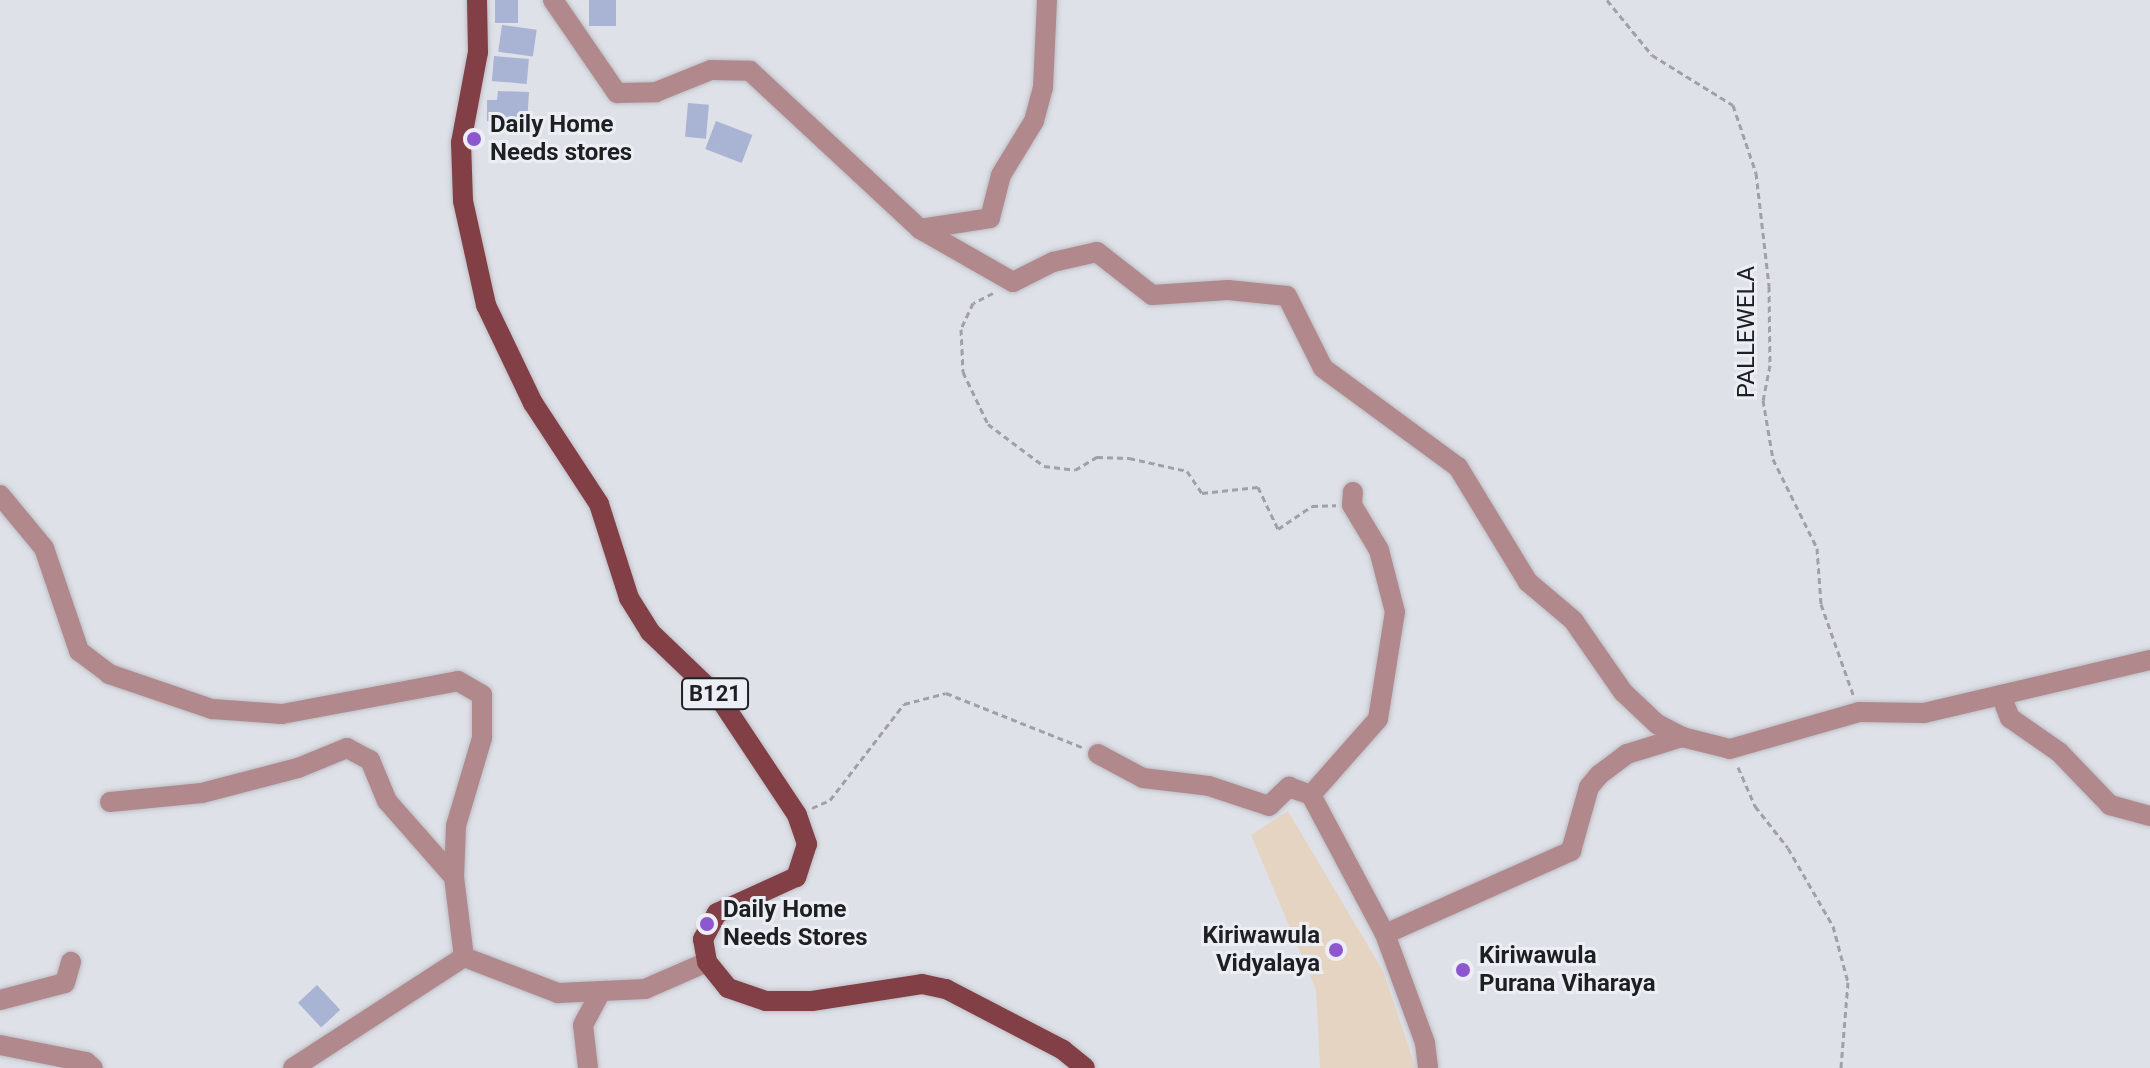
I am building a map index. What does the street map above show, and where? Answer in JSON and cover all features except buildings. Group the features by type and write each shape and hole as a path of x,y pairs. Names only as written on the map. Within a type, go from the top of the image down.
{"main road":[{"name":"B121","path":"477,0 478,52 461,143 463,201 486,305 533,403 599,504 636,609 650,632 720,699 797,815 807,844 804,864 796,877 717,913 703,939 707,962"},
{"path":"707,962 728,988 766,1001 812,1001 922,984 946,989 1063,1050 1085,1068"}],"street":[{"path":"553,0 617,93 656,92 711,70 750,71 920,229 1013,282 1053,262 1097,252 1152,295 1228,290 1287,296 1323,368 1458,467 1528,582 1573,620 1623,692 1657,724 1682,737 1730,749 1859,712 1924,713 2150,660"},
{"path":"920,229 990,218 1001,175 1034,121 1043,88 1047,0"},
{"path":"0,495 44,548 79,651 109,674 212,709 282,714 458,681 482,695 482,738 456,826 454,877 464,957"},
{"path":"1311,795 1378,719 1395,612 1379,550 1353,498"},
{"path":"2001,695 2010,718 2059,752 2110,805 2150,816"},
{"path":"1385,934 1571,851 1589,787 1599,775 1627,754 1682,737"},
{"path":"110,802 202,793 298,768 347,748 370,760 387,801 454,877"},
{"path":"1098,754 1143,778 1209,786 1269,806 1289,787 1311,795 1385,934 1425,1043 1428,1068"},
{"path":"464,957 558,993 645,989 707,962"},
{"path":"293,1068 464,957"},
{"path":"0,1000 65,983 71,962"},
{"path":"588,1068 583,1025 600,993"},
{"path":"0,1045 86,1062 93,1068"}],"path":[{"name":"PALLEWELA","path":"1607,0 1652,55 1733,105 1756,173 1769,286 1770,365 1763,400 1773,459 1817,548 1821,604 1859,712"},
{"path":"1013,282 973,303 961,329 963,372 988,424 1044,466 1075,470 1097,457 1129,458 1187,471 1202,493 1258,487 1278,529 1312,506 1353,498"},
{"path":"797,815 830,800 904,704 946,693 1098,754"},
{"path":"1730,749 1755,806 1788,848 1833,926 1848,982 1841,1068"}],"shaded area":[{"name":"Kiriwawula Vidyalaya","path":"1288,811 1383,971 1416,1068 1320,1068 1316,990 1251,835"}],"place":[{"name":"Daily Home Needs stores","path":"474,139"},
{"name":"Daily Home Needs Stores","path":"707,924"},
{"name":"Kiriwawula Vidyalaya","path":"1336,950"},
{"name":"Kiriwawula Purana Viharaya","path":"1463,970"}]}
